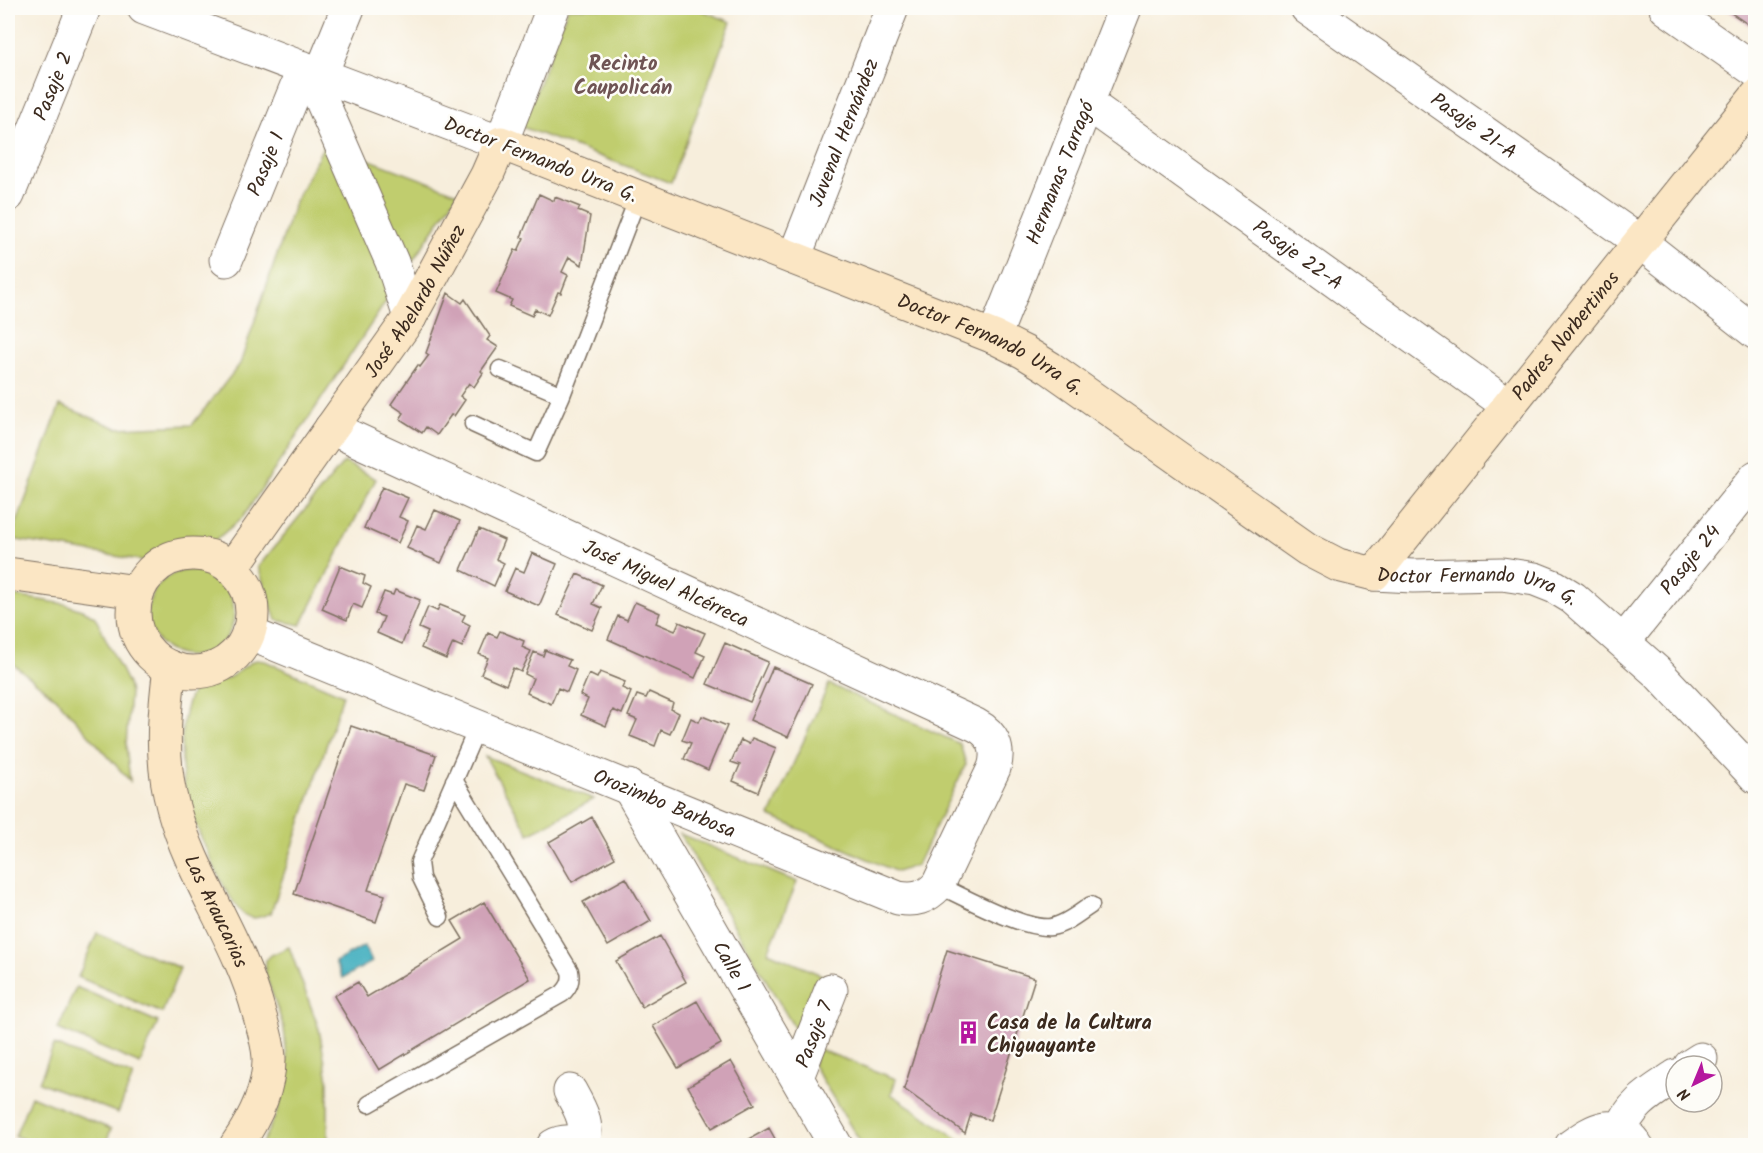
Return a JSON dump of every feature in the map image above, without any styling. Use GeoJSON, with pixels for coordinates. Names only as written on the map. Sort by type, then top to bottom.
{"type":"FeatureCollection","features":[{"type":"Feature","properties":{"kind":"street","name":"Pasaje 2"},"geometry":{"type":"LineString","coordinates":[[8,195],[84,8]]}},
{"type":"Feature","properties":{"kind":"street","name":"Doctor Fernando Urra G."},"geometry":{"type":"LineString","coordinates":[[144,8],[501,143],[994,337],[1050,368],[1307,549],[1338,565],[1374,574],[1413,576],[1502,574],[1534,579],[1555,587],[1573,598],[1624,641],[1688,703],[1755,777]]}},
{"type":"Feature","properties":{"kind":"street","name":"Pasaje 1"},"geometry":{"type":"LineString","coordinates":[[226,260],[313,71],[348,8]]}},
{"type":"Feature","properties":{"kind":"street","name":"José Abelardo Núñez"},"geometry":{"type":"LineString","coordinates":[[232,568],[410,317],[487,175],[553,8]]}},
{"type":"Feature","properties":{"kind":"street","name":"Juvenal Hernández"},"geometry":{"type":"LineString","coordinates":[[794,258],[892,8]]}},
{"type":"Feature","properties":{"kind":"street","name":"Hermanas Tarragó"},"geometry":{"type":"LineString","coordinates":[[994,337],[1125,8]]}},
{"type":"Feature","properties":{"kind":"street","name":"Pasaje 21-A"},"geometry":{"type":"LineString","coordinates":[[1307,8],[1640,242],[1755,333]]}},
{"type":"Feature","properties":{"kind":"street"},"geometry":{"type":"LineString","coordinates":[[1666,8],[1755,71]]}},
{"type":"Feature","properties":{"kind":"street"},"geometry":{"type":"LineString","coordinates":[[313,71],[322,101],[392,262],[410,317]]}},
{"type":"Feature","properties":{"kind":"street","name":"Padres Norbertinos"},"geometry":{"type":"LineString","coordinates":[[1374,574],[1755,97]]}},
{"type":"Feature","properties":{"kind":"street","name":"Pasaje 22-A"},"geometry":{"type":"LineString","coordinates":[[1087,103],[1509,406]]}},
{"type":"Feature","properties":{"kind":"street","name":"José Miguel Alcérreca"},"geometry":{"type":"LineString","coordinates":[[331,428],[984,729],[995,745],[997,753],[994,768],[938,885]]}},
{"type":"Feature","properties":{"kind":"street","name":"Pasaje 24"},"geometry":{"type":"LineString","coordinates":[[1624,641],[1755,477]]}},
{"type":"Feature","properties":{"kind":"street"},"geometry":{"type":"LineString","coordinates":[[184,554],[209,556],[232,568],[240,577],[250,598],[251,622],[238,651],[221,664],[202,671],[191,672],[170,667],[152,655],[139,637],[134,615],[137,592],[151,571],[172,557],[184,554]]}},
{"type":"Feature","properties":{"kind":"street"},"geometry":{"type":"LineString","coordinates":[[8,574],[137,592]]}},
{"type":"Feature","properties":{"kind":"street","name":"Orozimbo Barbosa"},"geometry":{"type":"LineString","coordinates":[[248,633],[898,898],[916,899],[932,892],[938,885]]}},
{"type":"Feature","properties":{"kind":"street","name":"Las Araucarias"},"geometry":{"type":"LineString","coordinates":[[170,667],[164,742],[166,779],[183,837],[237,949],[256,1001],[269,1058],[266,1087],[248,1129],[236,1146]]}},
{"type":"Feature","properties":{"kind":"street","name":"Calle 1"},"geometry":{"type":"LineString","coordinates":[[628,786],[836,1146]]}},
{"type":"Feature","properties":{"kind":"street","name":"Pasaje 7"},"geometry":{"type":"LineString","coordinates":[[797,1077],[831,990]]}},
{"type":"Feature","properties":{"kind":"street"},"geometry":{"type":"LineString","coordinates":[[1629,1138],[1624,1122],[1634,1106],[1664,1085]]}},
{"type":"Feature","properties":{"kind":"street"},"geometry":{"type":"LineString","coordinates":[[570,1091],[585,1121],[586,1128],[574,1145]]}},
{"type":"Feature","properties":{"kind":"street"},"geometry":{"type":"LineString","coordinates":[[1570,1146],[1594,1130],[1611,1128],[1629,1138]]}},
{"type":"Feature","properties":{"kind":"lane"},"geometry":{"type":"LineString","coordinates":[[472,424],[536,453],[562,395],[638,197]]}},
{"type":"Feature","properties":{"kind":"lane"},"geometry":{"type":"LineString","coordinates":[[500,369],[562,395]]}},
{"type":"Feature","properties":{"kind":"lane"},"geometry":{"type":"LineString","coordinates":[[440,917],[418,867],[478,726]]}},
{"type":"Feature","properties":{"kind":"lane"},"geometry":{"type":"LineString","coordinates":[[369,1104],[562,994],[571,981],[570,971],[454,780]]}},
{"type":"Feature","properties":{"kind":"lane"},"geometry":{"type":"LineString","coordinates":[[938,885],[1013,919],[1034,926],[1050,927],[1059,924],[1091,905]]}},
{"type":"Feature","properties":{"kind":"green space"},"geometry":{"type":"Polygon","coordinates":[[[568,8],[696,8],[731,22],[671,183],[522,127],[568,8]]]}},
{"type":"Feature","properties":{"kind":"green space"},"geometry":{"type":"Polygon","coordinates":[[[325,143],[458,193],[243,517],[212,543],[145,561],[11,539],[60,405],[117,428],[192,425],[240,364],[295,202],[325,143]]]}},
{"type":"Feature","properties":{"kind":"green space"},"geometry":{"type":"Polygon","coordinates":[[[344,462],[376,479],[301,625],[276,620],[258,567],[344,462]]]}},
{"type":"Feature","properties":{"kind":"green space"},"geometry":{"type":"Polygon","coordinates":[[[191,570],[215,577],[227,589],[234,613],[227,637],[215,649],[191,656],[167,649],[155,637],[148,613],[155,589],[167,577],[191,570]]]}},
{"type":"Feature","properties":{"kind":"green space"},"geometry":{"type":"Polygon","coordinates":[[[8,595],[65,604],[95,617],[128,684],[130,693],[126,745],[130,781],[57,699],[8,660],[8,595]]]}},
{"type":"Feature","properties":{"kind":"green space"},"geometry":{"type":"Polygon","coordinates":[[[256,660],[265,661],[343,695],[271,913],[255,918],[245,915],[228,894],[201,837],[185,791],[181,741],[184,716],[192,692],[202,686],[232,676],[256,660]]]}},
{"type":"Feature","properties":{"kind":"green space"},"geometry":{"type":"Polygon","coordinates":[[[829,684],[960,744],[966,764],[917,865],[897,872],[770,816],[829,684]]]}},
{"type":"Feature","properties":{"kind":"green space"},"geometry":{"type":"Polygon","coordinates":[[[485,756],[594,799],[529,834],[485,756]]]}},
{"type":"Feature","properties":{"kind":"green space"},"geometry":{"type":"Polygon","coordinates":[[[680,834],[797,882],[768,952],[826,977],[802,1041],[680,834]]]}},
{"type":"Feature","properties":{"kind":"green space"},"geometry":{"type":"Polygon","coordinates":[[[97,933],[180,968],[162,1013],[78,977],[97,933]]]}},
{"type":"Feature","properties":{"kind":"green space"},"geometry":{"type":"Polygon","coordinates":[[[289,947],[319,1029],[328,1080],[328,1145],[261,1145],[282,1097],[287,1058],[284,1028],[265,973],[266,960],[269,956],[289,947]]]}},
{"type":"Feature","properties":{"kind":"green space"},"geometry":{"type":"Polygon","coordinates":[[[76,987],[158,1022],[140,1064],[58,1029],[76,987]]]}},
{"type":"Feature","properties":{"kind":"green space"},"geometry":{"type":"Polygon","coordinates":[[[54,1045],[133,1076],[118,1113],[39,1082],[54,1045]]]}},
{"type":"Feature","properties":{"kind":"green space"},"geometry":{"type":"Polygon","coordinates":[[[818,1049],[896,1079],[891,1094],[964,1143],[960,1146],[862,1145],[813,1065],[818,1049]]]}},
{"type":"Feature","properties":{"kind":"green space"},"geometry":{"type":"Polygon","coordinates":[[[31,1096],[111,1129],[105,1145],[38,1145],[15,1136],[31,1096]]]}},
{"type":"Feature","properties":{"kind":"water"},"geometry":{"type":"Polygon","coordinates":[[[364,946],[372,962],[343,978],[335,962],[364,946]]]}},
{"type":"Feature","properties":{"kind":"building"},"geometry":{"type":"Polygon","coordinates":[[[1724,8],[1756,8],[1756,23],[1752,27],[1724,8]]]}},
{"type":"Feature","properties":{"kind":"building"},"geometry":{"type":"Polygon","coordinates":[[[539,194],[554,201],[555,197],[580,207],[578,211],[590,216],[582,265],[569,257],[562,272],[568,275],[548,315],[535,309],[532,316],[509,306],[512,300],[496,293],[515,250],[518,251],[524,238],[521,237],[539,194]]]}},
{"type":"Feature","properties":{"kind":"building"},"geometry":{"type":"Polygon","coordinates":[[[448,293],[462,303],[465,299],[490,336],[487,340],[498,347],[481,371],[483,373],[474,387],[469,383],[460,396],[465,400],[437,435],[426,427],[422,433],[400,419],[404,413],[391,404],[418,365],[420,367],[429,355],[426,353],[448,293]]]}},
{"type":"Feature","properties":{"kind":"building"},"geometry":{"type":"Polygon","coordinates":[[[382,487],[408,498],[399,517],[408,521],[398,543],[364,528],[382,487]]]}},
{"type":"Feature","properties":{"kind":"building"},"geometry":{"type":"Polygon","coordinates":[[[435,510],[460,521],[441,563],[407,548],[417,525],[426,529],[435,510]]]}},
{"type":"Feature","properties":{"kind":"building"},"geometry":{"type":"Polygon","coordinates":[[[479,529],[504,540],[496,559],[504,563],[494,586],[461,570],[479,529]]]}},
{"type":"Feature","properties":{"kind":"building"},"geometry":{"type":"Polygon","coordinates":[[[532,553],[557,564],[539,606],[505,591],[515,568],[524,572],[532,553]]]}},
{"type":"Feature","properties":{"kind":"building"},"geometry":{"type":"Polygon","coordinates":[[[340,566],[365,576],[363,583],[371,587],[362,608],[353,604],[347,620],[322,609],[340,566]]]}},
{"type":"Feature","properties":{"kind":"building"},"geometry":{"type":"Polygon","coordinates":[[[577,574],[602,585],[593,604],[602,608],[592,630],[558,615],[577,574]]]}},
{"type":"Feature","properties":{"kind":"building"},"geometry":{"type":"Polygon","coordinates":[[[395,590],[420,600],[402,644],[377,633],[384,617],[375,614],[384,592],[393,595],[395,590]]]}},
{"type":"Feature","properties":{"kind":"building"},"geometry":{"type":"Polygon","coordinates":[[[635,602],[660,613],[656,623],[675,631],[679,622],[705,633],[696,652],[705,656],[695,678],[608,639],[618,616],[627,620],[635,602]]]}},
{"type":"Feature","properties":{"kind":"building"},"geometry":{"type":"Polygon","coordinates":[[[440,605],[465,615],[462,621],[470,625],[462,647],[453,643],[446,659],[421,648],[428,632],[419,628],[428,607],[437,611],[440,605]]]}},
{"type":"Feature","properties":{"kind":"building"},"geometry":{"type":"Polygon","coordinates":[[[500,631],[524,641],[522,647],[531,651],[521,672],[513,668],[506,685],[481,674],[488,658],[479,654],[488,633],[497,637],[500,631]]]}},
{"type":"Feature","properties":{"kind":"building"},"geometry":{"type":"Polygon","coordinates":[[[725,643],[768,662],[750,702],[707,684],[725,643]]]}},
{"type":"Feature","properties":{"kind":"building"},"geometry":{"type":"Polygon","coordinates":[[[545,650],[570,660],[567,666],[576,670],[567,692],[558,688],[551,704],[527,693],[533,678],[525,674],[534,652],[543,656],[545,650]]]}},
{"type":"Feature","properties":{"kind":"building"},"geometry":{"type":"Polygon","coordinates":[[[773,667],[812,684],[788,737],[750,720],[773,667]]]}},
{"type":"Feature","properties":{"kind":"building"},"geometry":{"type":"Polygon","coordinates":[[[600,672],[625,682],[622,688],[631,692],[622,714],[613,710],[606,726],[581,715],[588,699],[580,695],[589,674],[597,678],[600,672]]]}},
{"type":"Feature","properties":{"kind":"building"},"geometry":{"type":"Polygon","coordinates":[[[649,692],[673,703],[671,709],[679,713],[670,734],[661,730],[655,746],[630,736],[637,720],[628,716],[637,695],[646,698],[649,692]]]}},
{"type":"Feature","properties":{"kind":"building"},"geometry":{"type":"Polygon","coordinates":[[[702,716],[727,726],[708,770],[684,759],[691,743],[682,740],[691,718],[699,722],[702,716]]]}},
{"type":"Feature","properties":{"kind":"building"},"geometry":{"type":"Polygon","coordinates":[[[351,726],[436,755],[424,790],[404,784],[368,890],[385,895],[376,922],[294,894],[351,726]]]}},
{"type":"Feature","properties":{"kind":"building"},"geometry":{"type":"Polygon","coordinates":[[[752,738],[776,748],[758,792],[733,781],[740,765],[731,762],[741,740],[749,744],[752,738]]]}},
{"type":"Feature","properties":{"kind":"building"},"geometry":{"type":"Polygon","coordinates":[[[592,817],[615,858],[572,882],[549,842],[592,817]]]}},
{"type":"Feature","properties":{"kind":"building"},"geometry":{"type":"Polygon","coordinates":[[[626,878],[651,921],[608,946],[583,902],[626,878]]]}},
{"type":"Feature","properties":{"kind":"building"},"geometry":{"type":"Polygon","coordinates":[[[484,902],[530,979],[379,1070],[334,996],[358,982],[367,997],[463,939],[452,921],[484,902]]]}},
{"type":"Feature","properties":{"kind":"building"},"geometry":{"type":"Polygon","coordinates":[[[660,936],[686,982],[642,1007],[616,961],[660,936]]]}},
{"type":"Feature","properties":{"kind":"building","name":"Casa de la Cultura Chiguayante"},"geometry":{"type":"Polygon","coordinates":[[[947,950],[1035,978],[990,1120],[971,1114],[965,1133],[904,1089],[947,950]]]}},
{"type":"Feature","properties":{"kind":"building"},"geometry":{"type":"Polygon","coordinates":[[[697,1001],[721,1044],[678,1068],[653,1026],[697,1001]]]}},
{"type":"Feature","properties":{"kind":"building"},"geometry":{"type":"Polygon","coordinates":[[[731,1061],[755,1104],[712,1128],[688,1086],[731,1061]]]}},
{"type":"Feature","properties":{"kind":"building"},"geometry":{"type":"Polygon","coordinates":[[[769,1128],[779,1146],[737,1146],[769,1128]]]}},
{"type":"Feature","properties":{"kind":"place","name":"Casa de la Cultura Chiguayante"},"geometry":{"type":"Point","coordinates":[969,1033]}},
{"type":"Feature","properties":{"kind":"district","name":"Recinto Caupolicán"},"geometry":{"type":"Point","coordinates":[623,75]}}]}
